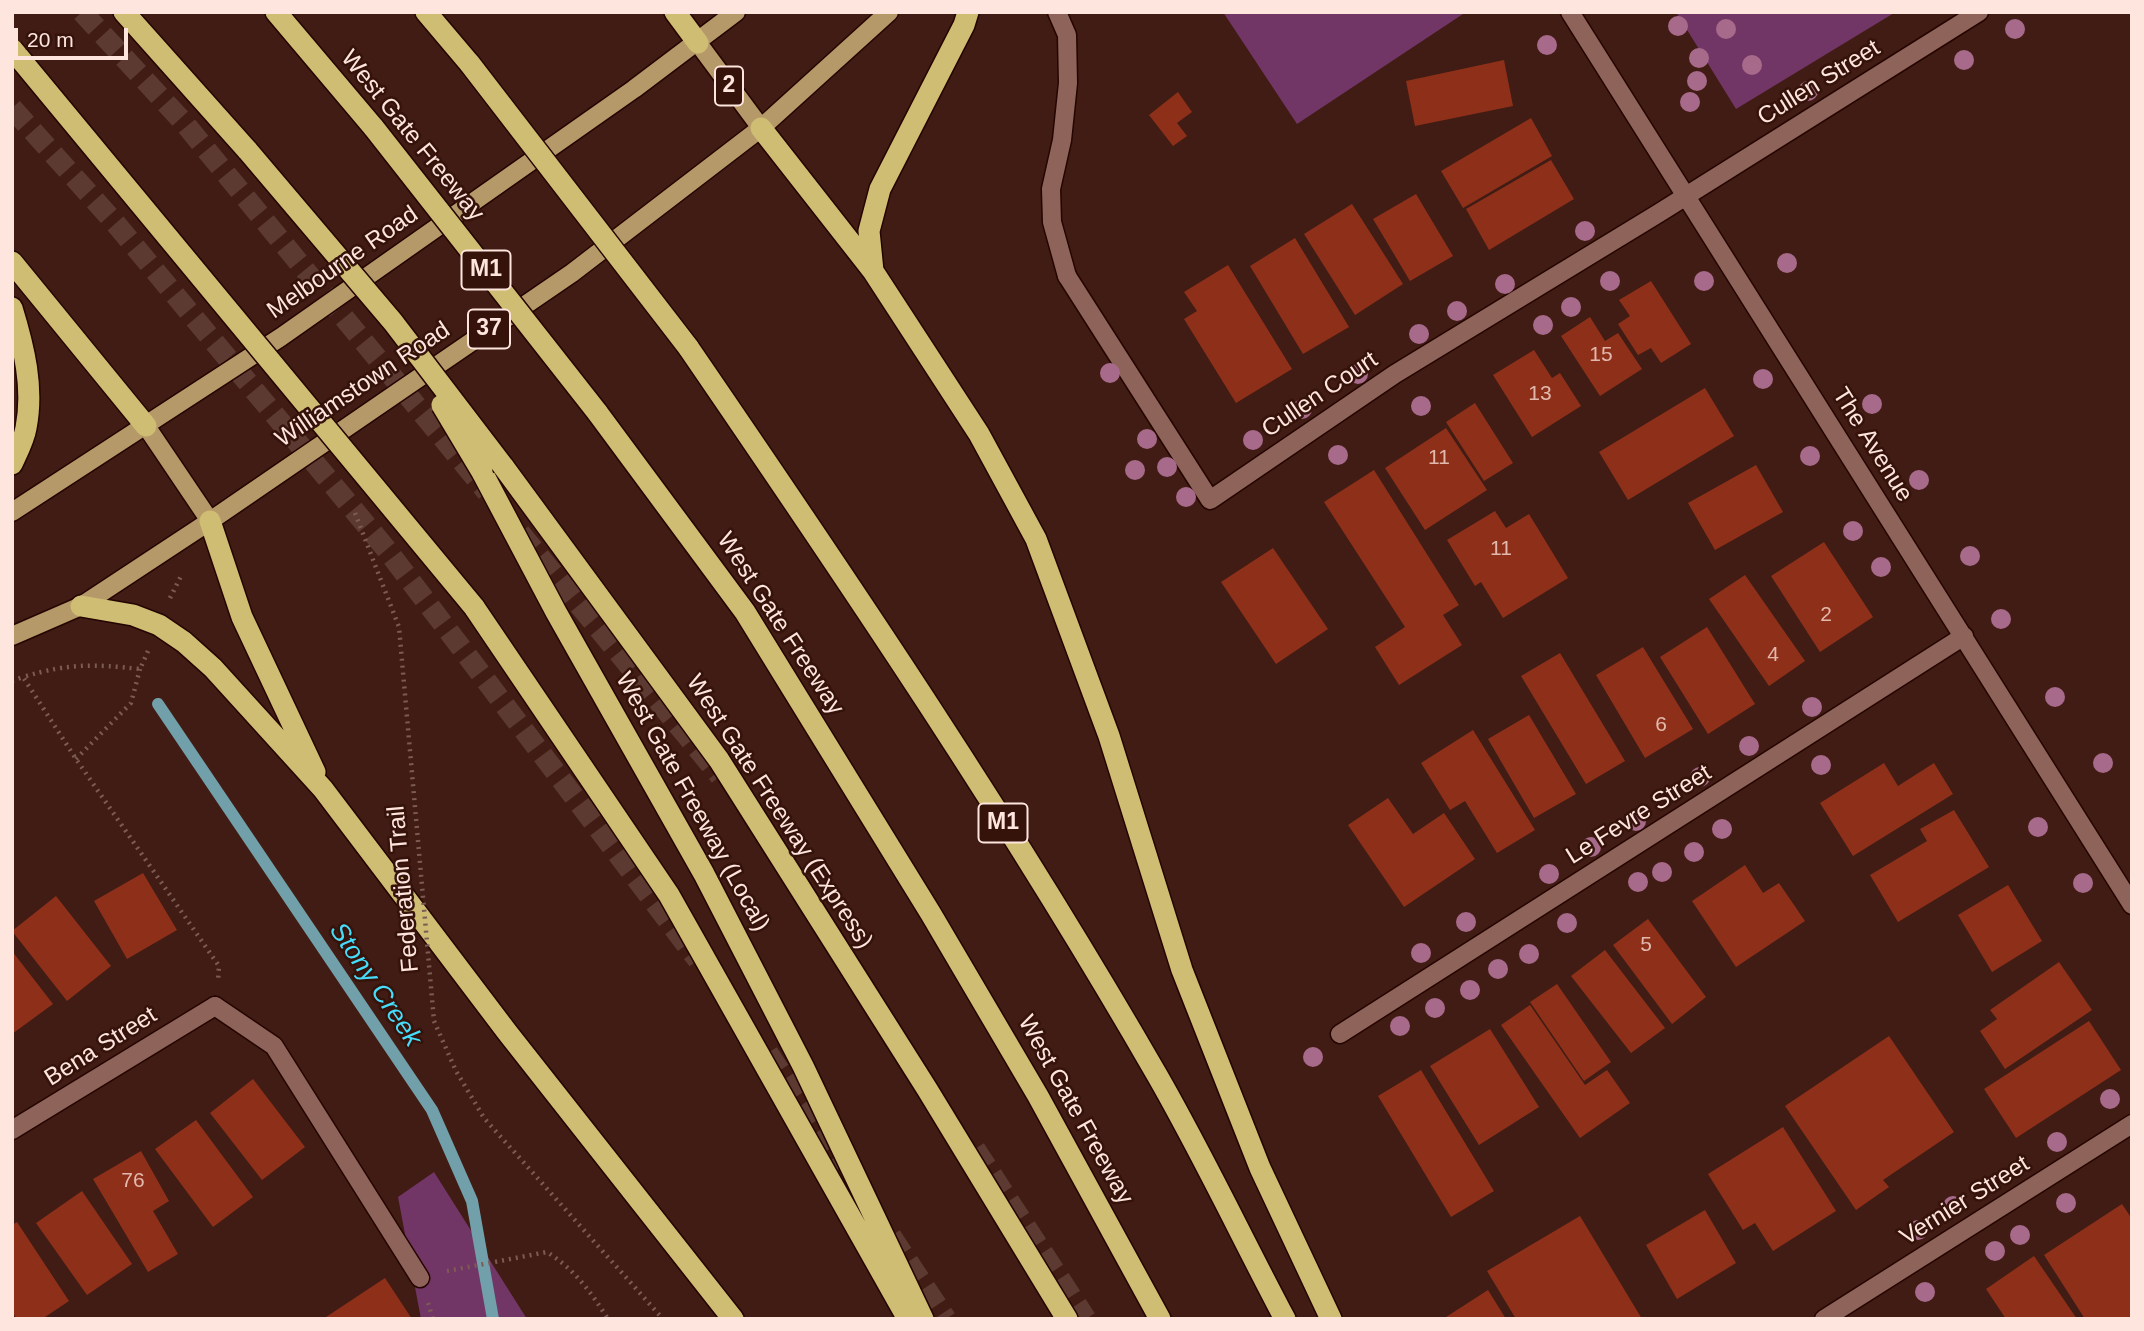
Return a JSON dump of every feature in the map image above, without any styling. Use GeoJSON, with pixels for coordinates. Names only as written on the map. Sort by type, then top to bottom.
{"type":"FeatureCollection","features":[{"type":"Feature","properties":{"kind":"highway"},"geometry":{"type":"LineString","coordinates":[[124,12],[248,151],[393,322]]}},
{"type":"Feature","properties":{"kind":"highway","name":"West Gate Freeway"},"geometry":{"type":"LineString","coordinates":[[276,12],[374,128],[597,412],[746,612],[1038,1096],[1160,1319]]}},
{"type":"Feature","properties":{"kind":"highway","name":"M1"},"geometry":{"type":"LineString","coordinates":[[426,12],[470,64],[688,347],[827,550],[929,706],[1158,1077],[1285,1319]]}},
{"type":"Feature","properties":{"kind":"highway"},"geometry":{"type":"LineString","coordinates":[[675,12],[698,43]]}},
{"type":"Feature","properties":{"kind":"highway"},"geometry":{"type":"LineString","coordinates":[[873,271],[869,231],[880,189],[968,12]]}},
{"type":"Feature","properties":{"kind":"highway"},"geometry":{"type":"LineString","coordinates":[[12,49],[474,607],[668,895],[908,1319]]}},
{"type":"Feature","properties":{"kind":"highway"},"geometry":{"type":"LineString","coordinates":[[761,128],[873,271],[979,434],[1036,539],[1109,736],[1182,970],[1260,1168],[1331,1319]]}},
{"type":"Feature","properties":{"kind":"highway"},"geometry":{"type":"LineString","coordinates":[[12,262],[146,426]]}},
{"type":"Feature","properties":{"kind":"highway"},"geometry":{"type":"LineString","coordinates":[[12,308],[24,348],[29,388],[26,430],[12,464]]}},
{"type":"Feature","properties":{"kind":"highway","name":"West Gate Freeway (Express)"},"geometry":{"type":"LineString","coordinates":[[393,322],[503,466],[719,760],[927,1089],[1067,1319]]}},
{"type":"Feature","properties":{"kind":"highway","name":"West Gate Freeway (Local)"},"geometry":{"type":"LineString","coordinates":[[393,322],[482,472],[556,612],[705,874],[803,1066],[923,1319]]}},
{"type":"Feature","properties":{"kind":"highway"},"geometry":{"type":"LineString","coordinates":[[210,521],[242,617],[323,789]]}},
{"type":"Feature","properties":{"kind":"highway"},"geometry":{"type":"LineString","coordinates":[[81,606],[133,615],[159,625],[184,642],[213,668],[323,789],[507,1032],[733,1319]]}},
{"type":"Feature","properties":{"kind":"main road","name":"Melbourne Road"},"geometry":{"type":"LineString","coordinates":[[146,426],[292,329],[698,43],[736,12]]}},
{"type":"Feature","properties":{"kind":"main road","name":"37"},"geometry":{"type":"LineString","coordinates":[[761,128],[889,12]]}},
{"type":"Feature","properties":{"kind":"main road","name":"2"},"geometry":{"type":"LineString","coordinates":[[698,43],[761,128]]}},
{"type":"Feature","properties":{"kind":"main road","name":"Williamstown Road"},"geometry":{"type":"LineString","coordinates":[[12,636],[81,606],[210,521],[572,272],[761,128]]}},
{"type":"Feature","properties":{"kind":"main road"},"geometry":{"type":"LineString","coordinates":[[12,512],[146,426],[210,521]]}},
{"type":"Feature","properties":{"kind":"street","name":"Cullen Court"},"geometry":{"type":"LineString","coordinates":[[1057,12],[1067,35],[1068,83],[1062,141],[1051,189],[1052,222],[1067,276],[1210,500],[1395,374],[1685,195]]}},
{"type":"Feature","properties":{"kind":"street","name":"The Avenue"},"geometry":{"type":"LineString","coordinates":[[1570,12],[2132,905]]}},
{"type":"Feature","properties":{"kind":"street","name":"Cullen Street"},"geometry":{"type":"LineString","coordinates":[[1685,195],[1979,12]]}},
{"type":"Feature","properties":{"kind":"street","name":"Le Fevre Street"},"geometry":{"type":"LineString","coordinates":[[1340,1034],[1964,636]]}},
{"type":"Feature","properties":{"kind":"street","name":"Bena Street"},"geometry":{"type":"LineString","coordinates":[[12,1130],[215,1006]]}},
{"type":"Feature","properties":{"kind":"street"},"geometry":{"type":"LineString","coordinates":[[215,1006],[274,1046],[420,1278]]}},
{"type":"Feature","properties":{"kind":"street","name":"Vernier Street"},"geometry":{"type":"LineString","coordinates":[[1824,1319],[2132,1124]]}},
{"type":"Feature","properties":{"kind":"path"},"geometry":{"type":"LineString","coordinates":[[76,758],[131,703],[140,669],[187,565]]}},
{"type":"Feature","properties":{"kind":"path","name":"Federation Trail"},"geometry":{"type":"LineString","coordinates":[[399,627],[434,1021],[456,1071],[484,1118],[663,1319]]}},
{"type":"Feature","properties":{"kind":"path"},"geometry":{"type":"LineString","coordinates":[[12,681],[52,668],[92,663],[140,669]]}},
{"type":"Feature","properties":{"kind":"path"},"geometry":{"type":"LineString","coordinates":[[23,677],[219,966],[215,1006]]}},
{"type":"Feature","properties":{"kind":"path"},"geometry":{"type":"LineString","coordinates":[[441,1272],[547,1252],[564,1263],[592,1294],[607,1319]]}},
{"type":"Feature","properties":{"kind":"shaded area"},"geometry":{"type":"Polygon","coordinates":[[[1223,12],[1466,12],[1297,124],[1223,12]]]}},
{"type":"Feature","properties":{"kind":"shaded area"},"geometry":{"type":"Polygon","coordinates":[[[1676,12],[1894,12],[1894,13],[1736,109],[1676,12]]]}},
{"type":"Feature","properties":{"kind":"shaded area"},"geometry":{"type":"Polygon","coordinates":[[[434,1172],[527,1319],[421,1319],[398,1197],[434,1172]]]}},
{"type":"Feature","properties":{"kind":"building"},"geometry":{"type":"Polygon","coordinates":[[[1504,60],[1513,106],[1415,126],[1406,81],[1504,60]]]}},
{"type":"Feature","properties":{"kind":"building"},"geometry":{"type":"Polygon","coordinates":[[[1178,92],[1192,112],[1177,123],[1187,136],[1173,146],[1149,115],[1178,92]]]}},
{"type":"Feature","properties":{"kind":"building"},"geometry":{"type":"Polygon","coordinates":[[[1531,118],[1552,156],[1463,208],[1441,171],[1531,118]]]}},
{"type":"Feature","properties":{"kind":"building"},"geometry":{"type":"Polygon","coordinates":[[[1551,160],[1574,199],[1489,250],[1466,209],[1551,160]]]}},
{"type":"Feature","properties":{"kind":"building"},"geometry":{"type":"Polygon","coordinates":[[[1416,194],[1453,256],[1410,281],[1373,219],[1416,194]]]}},
{"type":"Feature","properties":{"kind":"building"},"geometry":{"type":"Polygon","coordinates":[[[1352,204],[1403,284],[1355,315],[1304,234],[1352,204]]]}},
{"type":"Feature","properties":{"kind":"building"},"geometry":{"type":"Polygon","coordinates":[[[1295,238],[1349,327],[1303,354],[1250,266],[1295,238]]]}},
{"type":"Feature","properties":{"kind":"building"},"geometry":{"type":"Polygon","coordinates":[[[1228,265],[1292,369],[1236,403],[1184,319],[1197,311],[1184,292],[1228,265]]]}},
{"type":"Feature","properties":{"kind":"building"},"geometry":{"type":"Polygon","coordinates":[[[1651,281],[1691,344],[1661,363],[1651,348],[1638,355],[1618,324],[1630,316],[1619,300],[1651,281]]]}},
{"type":"Feature","properties":{"kind":"building"},"geometry":{"type":"Polygon","coordinates":[[[1590,317],[1605,341],[1618,333],[1642,369],[1600,396],[1561,336],[1590,317]]]}},
{"type":"Feature","properties":{"kind":"building"},"geometry":{"type":"Polygon","coordinates":[[[1534,350],[1552,378],[1560,373],[1581,406],[1532,437],[1493,375],[1534,350]]]}},
{"type":"Feature","properties":{"kind":"building"},"geometry":{"type":"Polygon","coordinates":[[[1705,388],[1734,436],[1628,500],[1599,452],[1705,388]]]}},
{"type":"Feature","properties":{"kind":"building"},"geometry":{"type":"Polygon","coordinates":[[[1475,403],[1513,463],[1484,481],[1446,422],[1475,403]]]}},
{"type":"Feature","properties":{"kind":"building"},"geometry":{"type":"Polygon","coordinates":[[[1446,428],[1487,490],[1425,530],[1385,468],[1446,428]]]}},
{"type":"Feature","properties":{"kind":"building"},"geometry":{"type":"Polygon","coordinates":[[[1756,465],[1783,512],[1715,550],[1688,503],[1756,465]]]}},
{"type":"Feature","properties":{"kind":"building"},"geometry":{"type":"Polygon","coordinates":[[[1374,470],[1459,605],[1443,615],[1462,645],[1399,685],[1375,647],[1405,627],[1324,502],[1374,470]]]}},
{"type":"Feature","properties":{"kind":"building"},"geometry":{"type":"Polygon","coordinates":[[[1495,511],[1506,528],[1529,514],[1568,578],[1503,618],[1481,582],[1475,586],[1447,540],[1495,511]]]}},
{"type":"Feature","properties":{"kind":"building"},"geometry":{"type":"Polygon","coordinates":[[[1824,542],[1873,617],[1820,652],[1771,576],[1824,542]]]}},
{"type":"Feature","properties":{"kind":"building"},"geometry":{"type":"Polygon","coordinates":[[[1273,548],[1328,629],[1276,664],[1221,582],[1273,548]]]}},
{"type":"Feature","properties":{"kind":"building"},"geometry":{"type":"Polygon","coordinates":[[[1745,575],[1805,661],[1769,686],[1709,599],[1745,575]]]}},
{"type":"Feature","properties":{"kind":"building"},"geometry":{"type":"Polygon","coordinates":[[[1707,627],[1755,704],[1708,734],[1660,657],[1707,627]]]}},
{"type":"Feature","properties":{"kind":"building"},"geometry":{"type":"Polygon","coordinates":[[[1643,647],[1693,729],[1645,758],[1596,675],[1643,647]]]}},
{"type":"Feature","properties":{"kind":"building"},"geometry":{"type":"Polygon","coordinates":[[[1560,653],[1625,761],[1586,784],[1521,676],[1560,653]]]}},
{"type":"Feature","properties":{"kind":"building"},"geometry":{"type":"Polygon","coordinates":[[[1529,715],[1576,794],[1534,818],[1488,739],[1529,715]]]}},
{"type":"Feature","properties":{"kind":"building"},"geometry":{"type":"Polygon","coordinates":[[[1473,730],[1535,830],[1497,853],[1465,801],[1450,810],[1421,763],[1473,730]]]}},
{"type":"Feature","properties":{"kind":"building"},"geometry":{"type":"Polygon","coordinates":[[[1884,763],[1898,786],[1934,763],[1953,794],[1853,856],[1820,803],[1884,763]]]}},
{"type":"Feature","properties":{"kind":"building"},"geometry":{"type":"Polygon","coordinates":[[[1388,798],[1413,834],[1444,813],[1475,859],[1404,907],[1348,825],[1388,798]]]}},
{"type":"Feature","properties":{"kind":"building"},"geometry":{"type":"Polygon","coordinates":[[[1954,810],[1989,867],[1898,922],[1870,875],[1927,841],[1920,829],[1954,810]]]}},
{"type":"Feature","properties":{"kind":"building"},"geometry":{"type":"Polygon","coordinates":[[[1745,865],[1763,893],[1779,883],[1805,921],[1736,967],[1692,901],[1745,865]]]}},
{"type":"Feature","properties":{"kind":"building"},"geometry":{"type":"Polygon","coordinates":[[[143,873],[177,930],[127,959],[94,901],[143,873]]]}},
{"type":"Feature","properties":{"kind":"building"},"geometry":{"type":"Polygon","coordinates":[[[2008,885],[2042,941],[1992,972],[1958,915],[2008,885]]]}},
{"type":"Feature","properties":{"kind":"building"},"geometry":{"type":"Polygon","coordinates":[[[56,896],[111,966],[67,1001],[12,931],[56,896]]]}},
{"type":"Feature","properties":{"kind":"building"},"geometry":{"type":"Polygon","coordinates":[[[1648,919],[1706,997],[1672,1024],[1613,945],[1648,919]]]}},
{"type":"Feature","properties":{"kind":"building"},"geometry":{"type":"Polygon","coordinates":[[[1605,950],[1665,1028],[1631,1053],[1571,976],[1605,950]]]}},
{"type":"Feature","properties":{"kind":"building"},"geometry":{"type":"Polygon","coordinates":[[[12,951],[53,1004],[12,1034],[12,951]]]}},
{"type":"Feature","properties":{"kind":"building"},"geometry":{"type":"Polygon","coordinates":[[[2059,962],[2092,1010],[2005,1069],[1980,1031],[1997,1019],[1990,1010],[2059,962]]]}},
{"type":"Feature","properties":{"kind":"building"},"geometry":{"type":"Polygon","coordinates":[[[1557,984],[1611,1062],[1584,1081],[1530,1002],[1557,984]]]}},
{"type":"Feature","properties":{"kind":"building"},"geometry":{"type":"Polygon","coordinates":[[[1530,1005],[1585,1085],[1607,1070],[1630,1103],[1580,1138],[1501,1025],[1530,1005]]]}},
{"type":"Feature","properties":{"kind":"building"},"geometry":{"type":"Polygon","coordinates":[[[2089,1021],[2121,1070],[2016,1138],[1984,1089],[2089,1021]]]}},
{"type":"Feature","properties":{"kind":"building"},"geometry":{"type":"Polygon","coordinates":[[[1490,1029],[1539,1107],[1479,1145],[1430,1066],[1490,1029]]]}},
{"type":"Feature","properties":{"kind":"building"},"geometry":{"type":"Polygon","coordinates":[[[1889,1036],[1954,1132],[1883,1180],[1889,1187],[1856,1210],[1785,1106],[1889,1036]]]}},
{"type":"Feature","properties":{"kind":"building"},"geometry":{"type":"Polygon","coordinates":[[[1421,1070],[1494,1191],[1451,1217],[1378,1096],[1421,1070]]]}},
{"type":"Feature","properties":{"kind":"building"},"geometry":{"type":"Polygon","coordinates":[[[253,1079],[305,1147],[262,1180],[210,1113],[253,1079]]]}},
{"type":"Feature","properties":{"kind":"building"},"geometry":{"type":"Polygon","coordinates":[[[196,1120],[253,1197],[213,1227],[155,1149],[196,1120]]]}},
{"type":"Feature","properties":{"kind":"building"},"geometry":{"type":"Polygon","coordinates":[[[1783,1127],[1836,1211],[1773,1251],[1755,1223],[1743,1230],[1708,1174],[1783,1127]]]}},
{"type":"Feature","properties":{"kind":"building"},"geometry":{"type":"Polygon","coordinates":[[[141,1151],[169,1201],[153,1211],[178,1254],[148,1272],[93,1179],[141,1151]]]}},
{"type":"Feature","properties":{"kind":"building"},"geometry":{"type":"Polygon","coordinates":[[[82,1191],[132,1264],[87,1295],[36,1223],[82,1191]]]}},
{"type":"Feature","properties":{"kind":"building"},"geometry":{"type":"Polygon","coordinates":[[[2122,1204],[2132,1219],[2132,1319],[2085,1319],[2044,1255],[2122,1204]]]}},
{"type":"Feature","properties":{"kind":"building"},"geometry":{"type":"Polygon","coordinates":[[[1705,1210],[1736,1263],[1677,1299],[1646,1245],[1705,1210]]]}},
{"type":"Feature","properties":{"kind":"building"},"geometry":{"type":"Polygon","coordinates":[[[1580,1216],[1642,1319],[1516,1319],[1487,1271],[1580,1216]]]}},
{"type":"Feature","properties":{"kind":"building"},"geometry":{"type":"Polygon","coordinates":[[[17,1222],[69,1301],[42,1319],[17,1319],[12,1312],[12,1225],[17,1222]]]}},
{"type":"Feature","properties":{"kind":"building"},"geometry":{"type":"Polygon","coordinates":[[[2034,1256],[2077,1319],[2006,1319],[1986,1289],[2034,1256]]]}},
{"type":"Feature","properties":{"kind":"building"},"geometry":{"type":"Polygon","coordinates":[[[385,1278],[412,1319],[323,1319],[385,1278]]]}},
{"type":"Feature","properties":{"kind":"building"},"geometry":{"type":"Polygon","coordinates":[[[1488,1290],[1506,1319],[1443,1319],[1488,1290]]]}},
{"type":"Feature","properties":{"kind":"waterway","name":"Stony Creek"},"geometry":{"type":"LineString","coordinates":[[158,704],[432,1110],[472,1201],[493,1319]]}},
{"type":"Feature","properties":{"kind":"tunnel"},"geometry":{"type":"LineString","coordinates":[[82,12],[186,125],[487,492]]}},
{"type":"Feature","properties":{"kind":"tunnel"},"geometry":{"type":"LineString","coordinates":[[12,108],[116,224],[387,550],[698,960]]}},
{"type":"Feature","properties":{"kind":"tunnel"},"geometry":{"type":"LineString","coordinates":[[520,533],[720,776]]}},
{"type":"Feature","properties":{"kind":"tunnel"},"geometry":{"type":"LineString","coordinates":[[768,1053],[843,1166]]}},
{"type":"Feature","properties":{"kind":"tunnel"},"geometry":{"type":"LineString","coordinates":[[975,1149],[1086,1319]]}},
{"type":"Feature","properties":{"kind":"tunnel"},"geometry":{"type":"LineString","coordinates":[[891,1236],[946,1319]]}}]}
